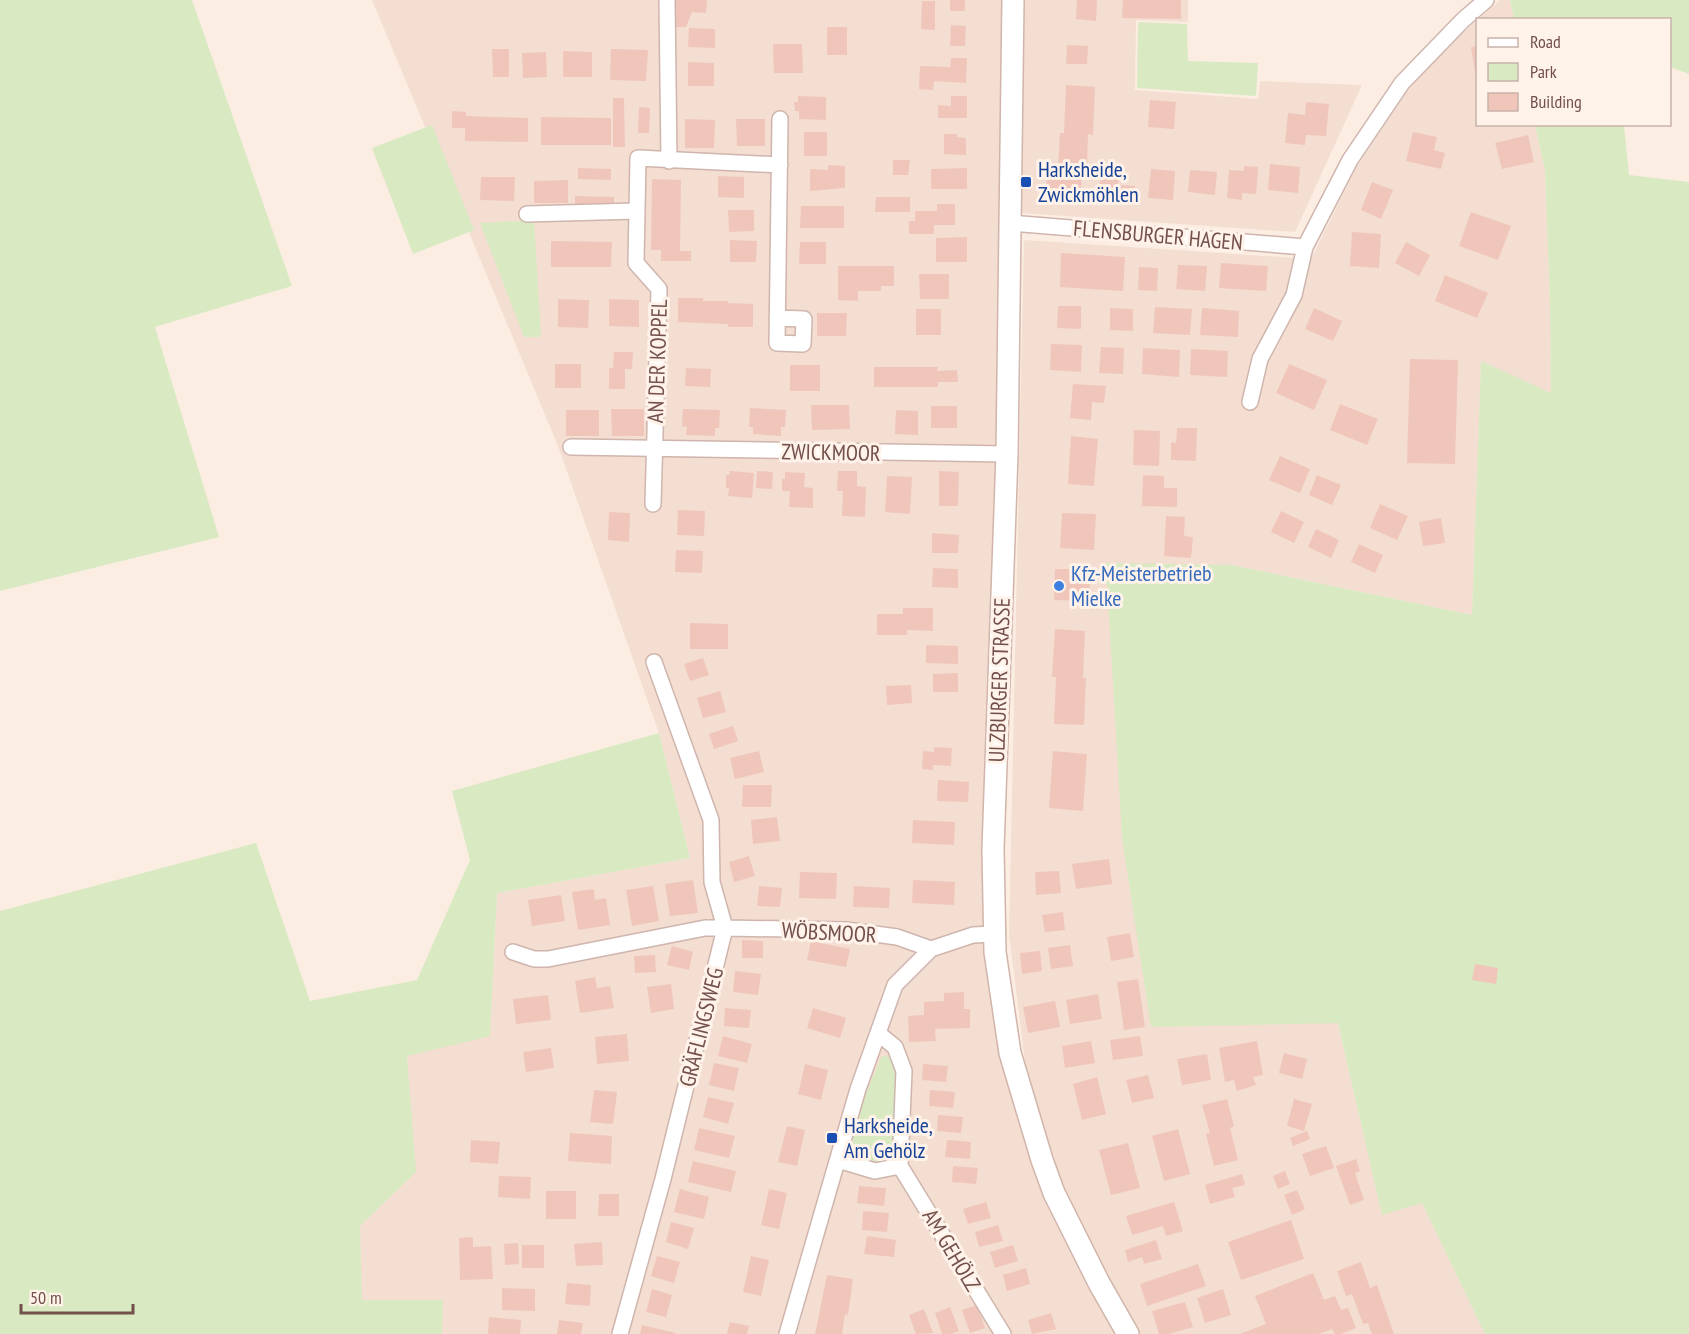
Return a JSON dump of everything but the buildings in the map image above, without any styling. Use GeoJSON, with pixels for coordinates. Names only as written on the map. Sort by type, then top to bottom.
{"type":"FeatureCollection","features":[{"type":"Feature","properties":{"kind":"main road","name":"ULZBURGER STRASSE"},"geometry":{"type":"LineString","coordinates":[[1013,0],[1007,454],[993,849],[994,934],[1010,1053],[1042,1160],[1054,1193],[1099,1283],[1128,1334]]}},
{"type":"Feature","properties":{"kind":"street"},"geometry":{"type":"LineString","coordinates":[[666,0],[669,161]]}},
{"type":"Feature","properties":{"kind":"street"},"geometry":{"type":"LineString","coordinates":[[1250,402],[1260,359],[1294,295],[1305,247],[1350,160],[1402,83],[1463,20],[1486,0]]}},
{"type":"Feature","properties":{"kind":"street"},"geometry":{"type":"LineString","coordinates":[[777,318],[780,119]]}},
{"type":"Feature","properties":{"kind":"street","name":"AN DER KOPPEL"},"geometry":{"type":"LineString","coordinates":[[654,448],[659,289],[636,263],[638,158],[780,165]]}},
{"type":"Feature","properties":{"kind":"street"},"geometry":{"type":"LineString","coordinates":[[527,214],[636,211]]}},
{"type":"Feature","properties":{"kind":"street","name":"FLENSBURGER HAGEN"},"geometry":{"type":"LineString","coordinates":[[1011,223],[1305,247]]}},
{"type":"Feature","properties":{"kind":"street","name":"ZWICKMOOR"},"geometry":{"type":"LineString","coordinates":[[571,447],[1007,454]]}},
{"type":"Feature","properties":{"kind":"street"},"geometry":{"type":"LineString","coordinates":[[652,504],[654,448]]}},
{"type":"Feature","properties":{"kind":"street"},"geometry":{"type":"LineString","coordinates":[[513,952],[534,959],[548,959],[705,928],[725,928],[712,882],[711,820],[654,662]]}},
{"type":"Feature","properties":{"kind":"street","name":"WÖBSMOOR"},"geometry":{"type":"LineString","coordinates":[[725,928],[846,930],[897,937],[931,949]]}},
{"type":"Feature","properties":{"kind":"street","name":"GRÄFLINGSWEG"},"geometry":{"type":"LineString","coordinates":[[620,1334],[663,1179],[725,928]]}},
{"type":"Feature","properties":{"kind":"street"},"geometry":{"type":"LineString","coordinates":[[787,1334],[858,1089],[895,985],[931,949],[973,935],[994,934]]}},
{"type":"Feature","properties":{"kind":"street"},"geometry":{"type":"LineString","coordinates":[[838,1160],[875,1171],[900,1166],[904,1071],[895,1047],[879,1034]]}},
{"type":"Feature","properties":{"kind":"street","name":"AM GEHÖLZ"},"geometry":{"type":"LineString","coordinates":[[900,1166],[1003,1334]]}},
{"type":"Feature","properties":{"kind":"shaded area"},"geometry":{"type":"Polygon","coordinates":[[[372,0],[1007,0],[986,934],[1009,1085],[1026,1149],[1121,1334],[442,1334],[443,1300],[362,1301],[360,1226],[415,1172],[407,1055],[490,1035],[497,893],[690,858],[659,733],[558,446],[372,0]]]}},
{"type":"Feature","properties":{"kind":"shaded area"},"geometry":{"type":"Polygon","coordinates":[[[1023,0],[1188,0],[1188,22],[1136,20],[1135,90],[1258,99],[1260,81],[1362,85],[1295,232],[1022,213],[1023,0]]]}},
{"type":"Feature","properties":{"kind":"shaded area"},"geometry":{"type":"Polygon","coordinates":[[[1500,0],[1510,0],[1514,18],[1480,18],[1500,0]]]}},
{"type":"Feature","properties":{"kind":"shaded area"},"geometry":{"type":"Polygon","coordinates":[[[1476,22],[1476,126],[1535,126],[1545,171],[1551,394],[1481,361],[1472,615],[1232,565],[1382,1214],[1422,1202],[1485,1334],[1137,1334],[1062,1193],[1027,1078],[1009,935],[1024,240],[1311,259],[1356,168],[1405,94],[1450,44],[1476,22]]]}},
{"type":"Feature","properties":{"kind":"green space"},"geometry":{"type":"Polygon","coordinates":[[[0,0],[192,0],[292,286],[155,327],[219,537],[0,591],[0,0]]]}},
{"type":"Feature","properties":{"kind":"green space"},"geometry":{"type":"Polygon","coordinates":[[[1510,0],[1689,0],[1689,74],[1671,67],[1671,18],[1514,18],[1510,0]]]}},
{"type":"Feature","properties":{"kind":"green space"},"geometry":{"type":"Polygon","coordinates":[[[1138,22],[1187,24],[1188,61],[1258,63],[1256,96],[1137,88],[1138,22]]]}},
{"type":"Feature","properties":{"kind":"green space"},"geometry":{"type":"Polygon","coordinates":[[[432,125],[474,230],[413,254],[372,148],[432,125]]]}},
{"type":"Feature","properties":{"kind":"green space"},"geometry":{"type":"Polygon","coordinates":[[[1535,126],[1624,126],[1629,175],[1689,182],[1689,1334],[1485,1334],[1422,1203],[1382,1215],[1338,1023],[1151,1027],[1122,837],[1106,563],[1232,565],[1472,615],[1481,361],[1551,393],[1545,171],[1535,126]]]}},
{"type":"Feature","properties":{"kind":"green space"},"geometry":{"type":"Polygon","coordinates":[[[534,220],[541,337],[524,337],[480,223],[534,220]]]}},
{"type":"Feature","properties":{"kind":"green space"},"geometry":{"type":"Polygon","coordinates":[[[659,733],[690,858],[497,893],[490,1036],[407,1056],[416,1172],[360,1226],[362,1300],[443,1300],[442,1334],[0,1334],[0,911],[256,843],[310,1001],[417,980],[470,860],[452,791],[659,733]]]}},
{"type":"Feature","properties":{"kind":"green space"},"geometry":{"type":"Polygon","coordinates":[[[881,1057],[889,1057],[894,1065],[896,1076],[893,1151],[884,1160],[874,1163],[863,1160],[853,1153],[853,1141],[862,1104],[881,1057]]]}},
{"type":"Feature","properties":{"kind":"place","name":"Harksheide, Zwickmöhlen"},"geometry":{"type":"Point","coordinates":[1026,182]}},
{"type":"Feature","properties":{"kind":"place","name":"Kfz-Meisterbetrieb Mielke"},"geometry":{"type":"Point","coordinates":[1059,586]}},
{"type":"Feature","properties":{"kind":"place","name":"Harksheide, Am Gehölz"},"geometry":{"type":"Point","coordinates":[832,1138]}}]}
